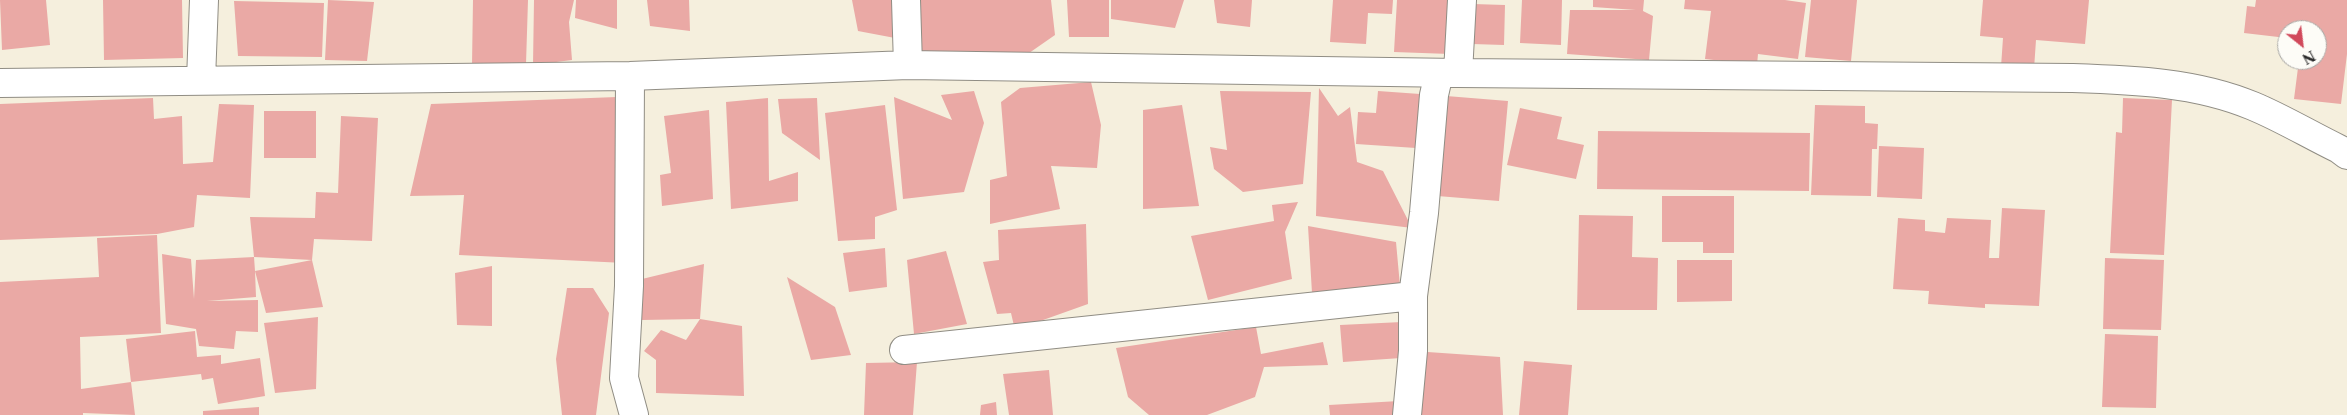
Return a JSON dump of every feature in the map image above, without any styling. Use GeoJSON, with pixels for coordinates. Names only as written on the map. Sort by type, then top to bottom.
{"type":"FeatureCollection","features":[{"type":"Feature","properties":{"kind":"street"},"geometry":{"type":"LineString","coordinates":[[201,80],[204,0]]}},
{"type":"Feature","properties":{"kind":"street"},"geometry":{"type":"LineString","coordinates":[[906,0],[908,65]]}},
{"type":"Feature","properties":{"kind":"street"},"geometry":{"type":"LineString","coordinates":[[1408,415],[1413,351],[1414,296],[1424,213],[1434,95],[1449,73],[1462,0]]}},
{"type":"Feature","properties":{"kind":"street"},"geometry":{"type":"LineString","coordinates":[[0,82],[630,76],[908,65],[1449,73],[2062,78],[2144,81],[2203,90],[2253,106],[2347,155]]}},
{"type":"Feature","properties":{"kind":"street"},"geometry":{"type":"LineString","coordinates":[[630,76],[629,286],[624,378],[634,415]]}},
{"type":"Feature","properties":{"kind":"street"},"geometry":{"type":"LineString","coordinates":[[904,350],[1414,296]]}},
{"type":"Feature","properties":{"kind":"building"},"geometry":{"type":"Polygon","coordinates":[[[0,0],[46,0],[50,45],[2,50],[0,0]]]}},
{"type":"Feature","properties":{"kind":"building"},"geometry":{"type":"Polygon","coordinates":[[[103,0],[182,0],[183,58],[104,60],[103,0]]]}},
{"type":"Feature","properties":{"kind":"building"},"geometry":{"type":"Polygon","coordinates":[[[328,0],[374,2],[367,61],[325,60],[328,0]]]}},
{"type":"Feature","properties":{"kind":"building"},"geometry":{"type":"Polygon","coordinates":[[[473,0],[528,0],[526,64],[472,65],[473,0]]]}},
{"type":"Feature","properties":{"kind":"building"},"geometry":{"type":"Polygon","coordinates":[[[534,0],[574,0],[569,22],[572,60],[533,65],[534,0]]]}},
{"type":"Feature","properties":{"kind":"building"},"geometry":{"type":"Polygon","coordinates":[[[576,0],[617,0],[617,29],[575,18],[576,0]]]}},
{"type":"Feature","properties":{"kind":"building"},"geometry":{"type":"Polygon","coordinates":[[[647,0],[689,0],[690,31],[650,26],[647,0]]]}},
{"type":"Feature","properties":{"kind":"building"},"geometry":{"type":"Polygon","coordinates":[[[852,0],[894,0],[895,38],[858,31],[852,0]]]}},
{"type":"Feature","properties":{"kind":"building"},"geometry":{"type":"Polygon","coordinates":[[[912,0],[1051,0],[1055,35],[1009,67],[908,65],[912,0]]]}},
{"type":"Feature","properties":{"kind":"building"},"geometry":{"type":"Polygon","coordinates":[[[1067,0],[1109,0],[1109,37],[1069,37],[1067,0]]]}},
{"type":"Feature","properties":{"kind":"building"},"geometry":{"type":"Polygon","coordinates":[[[1111,0],[1184,0],[1175,28],[1111,19],[1111,0]]]}},
{"type":"Feature","properties":{"kind":"building"},"geometry":{"type":"Polygon","coordinates":[[[1214,0],[1252,0],[1250,27],[1217,23],[1214,0]]]}},
{"type":"Feature","properties":{"kind":"building"},"geometry":{"type":"Polygon","coordinates":[[[1333,0],[1393,0],[1392,14],[1368,13],[1366,44],[1330,42],[1333,0]]]}},
{"type":"Feature","properties":{"kind":"building"},"geometry":{"type":"Polygon","coordinates":[[[1397,0],[1452,0],[1450,54],[1394,52],[1397,0]]]}},
{"type":"Feature","properties":{"kind":"building"},"geometry":{"type":"Polygon","coordinates":[[[1522,0],[1562,0],[1561,45],[1520,43],[1522,0]]]}},
{"type":"Feature","properties":{"kind":"building"},"geometry":{"type":"Polygon","coordinates":[[[1593,0],[1644,0],[1643,11],[1653,16],[1649,60],[1567,54],[1570,10],[1636,10],[1593,7],[1593,0]]]}},
{"type":"Feature","properties":{"kind":"building"},"geometry":{"type":"Polygon","coordinates":[[[1685,0],[1785,0],[1806,3],[1798,59],[1758,54],[1757,65],[1705,59],[1711,11],[1684,9],[1685,0]]]}},
{"type":"Feature","properties":{"kind":"building"},"geometry":{"type":"Polygon","coordinates":[[[1811,0],[1857,0],[1851,61],[1805,57],[1811,0]]]}},
{"type":"Feature","properties":{"kind":"building"},"geometry":{"type":"Polygon","coordinates":[[[1983,0],[2089,0],[2085,44],[2036,40],[2034,69],[2001,67],[2003,38],[1980,36],[1983,0]]]}},
{"type":"Feature","properties":{"kind":"building"},"geometry":{"type":"Polygon","coordinates":[[[2256,0],[2347,0],[2347,54],[2341,104],[2294,99],[2298,70],[2327,70],[2327,20],[2277,20],[2277,37],[2244,33],[2247,6],[2255,7],[2256,0]]]}},
{"type":"Feature","properties":{"kind":"building"},"geometry":{"type":"Polygon","coordinates":[[[234,1],[324,3],[322,57],[238,56],[234,1]]]}},
{"type":"Feature","properties":{"kind":"building"},"geometry":{"type":"Polygon","coordinates":[[[1473,4],[1505,5],[1504,45],[1472,44],[1473,4]]]}},
{"type":"Feature","properties":{"kind":"building"},"geometry":{"type":"Polygon","coordinates":[[[1091,82],[1101,125],[1097,168],[1051,166],[1060,209],[990,224],[990,180],[1007,176],[1001,102],[1020,88],[1091,82]]]}},
{"type":"Feature","properties":{"kind":"building"},"geometry":{"type":"Polygon","coordinates":[[[1319,88],[1338,116],[1350,107],[1357,162],[1383,171],[1412,228],[1316,216],[1319,88]]]}},
{"type":"Feature","properties":{"kind":"building"},"geometry":{"type":"Polygon","coordinates":[[[974,91],[984,123],[964,192],[903,199],[894,97],[952,120],[941,95],[974,91]]]}},
{"type":"Feature","properties":{"kind":"building"},"geometry":{"type":"Polygon","coordinates":[[[1220,91],[1311,92],[1303,184],[1243,192],[1214,169],[1210,147],[1227,150],[1220,91]]]}},
{"type":"Feature","properties":{"kind":"building"},"geometry":{"type":"Polygon","coordinates":[[[1378,91],[1420,94],[1416,148],[1356,144],[1358,112],[1376,113],[1378,91]]]}},
{"type":"Feature","properties":{"kind":"building"},"geometry":{"type":"Polygon","coordinates":[[[1434,95],[1508,101],[1499,201],[1425,195],[1434,95]]]}},
{"type":"Feature","properties":{"kind":"building"},"geometry":{"type":"Polygon","coordinates":[[[617,97],[625,263],[459,255],[464,195],[410,196],[431,104],[617,97]]]}},
{"type":"Feature","properties":{"kind":"building"},"geometry":{"type":"Polygon","coordinates":[[[153,98],[154,119],[182,116],[183,164],[213,162],[219,104],[254,105],[250,198],[197,195],[194,227],[157,234],[0,240],[0,104],[153,98]]]}},
{"type":"Feature","properties":{"kind":"building"},"geometry":{"type":"Polygon","coordinates":[[[768,98],[769,181],[798,172],[798,201],[731,209],[726,102],[768,98]]]}},
{"type":"Feature","properties":{"kind":"building"},"geometry":{"type":"Polygon","coordinates":[[[817,98],[820,160],[782,133],[778,99],[817,98]]]}},
{"type":"Feature","properties":{"kind":"building"},"geometry":{"type":"Polygon","coordinates":[[[2123,98],[2172,100],[2164,255],[2110,253],[2116,132],[2122,133],[2123,98]]]}},
{"type":"Feature","properties":{"kind":"building"},"geometry":{"type":"Polygon","coordinates":[[[885,105],[897,210],[875,217],[875,239],[838,241],[825,113],[885,105]]]}},
{"type":"Feature","properties":{"kind":"building"},"geometry":{"type":"Polygon","coordinates":[[[1182,105],[1199,206],[1143,209],[1143,110],[1182,105]]]}},
{"type":"Feature","properties":{"kind":"building"},"geometry":{"type":"Polygon","coordinates":[[[1815,105],[1865,106],[1865,123],[1878,124],[1877,149],[1872,149],[1871,196],[1811,195],[1815,105]]]}},
{"type":"Feature","properties":{"kind":"building"},"geometry":{"type":"Polygon","coordinates":[[[1520,108],[1562,117],[1557,139],[1584,145],[1576,179],[1507,165],[1520,108]]]}},
{"type":"Feature","properties":{"kind":"building"},"geometry":{"type":"Polygon","coordinates":[[[709,110],[713,199],[662,206],[660,175],[671,173],[664,116],[709,110]]]}},
{"type":"Feature","properties":{"kind":"building"},"geometry":{"type":"Polygon","coordinates":[[[264,111],[316,111],[316,158],[264,158],[264,111]]]}},
{"type":"Feature","properties":{"kind":"building"},"geometry":{"type":"Polygon","coordinates":[[[341,116],[378,118],[372,241],[314,239],[312,260],[254,257],[250,217],[315,218],[316,192],[338,193],[341,116]]]}},
{"type":"Feature","properties":{"kind":"building"},"geometry":{"type":"Polygon","coordinates":[[[1598,131],[1810,133],[1809,191],[1597,189],[1598,131]]]}},
{"type":"Feature","properties":{"kind":"building"},"geometry":{"type":"Polygon","coordinates":[[[1879,146],[1924,148],[1922,199],[1877,197],[1879,146]]]}},
{"type":"Feature","properties":{"kind":"building"},"geometry":{"type":"Polygon","coordinates":[[[1662,196],[1734,196],[1734,253],[1703,253],[1703,242],[1662,242],[1662,196]]]}},
{"type":"Feature","properties":{"kind":"building"},"geometry":{"type":"Polygon","coordinates":[[[1298,202],[1285,232],[1292,279],[1208,300],[1191,236],[1274,221],[1272,205],[1298,202]]]}},
{"type":"Feature","properties":{"kind":"building"},"geometry":{"type":"Polygon","coordinates":[[[2002,208],[2045,210],[2039,306],[1985,304],[1985,308],[1928,304],[1929,291],[1893,289],[1898,218],[1925,220],[1925,231],[1945,233],[1947,218],[1991,220],[1989,258],[1999,258],[2002,208]]]}},
{"type":"Feature","properties":{"kind":"building"},"geometry":{"type":"Polygon","coordinates":[[[1579,215],[1633,216],[1632,257],[1658,258],[1657,310],[1577,310],[1579,215]]]}},
{"type":"Feature","properties":{"kind":"building"},"geometry":{"type":"Polygon","coordinates":[[[1086,224],[1088,304],[1015,330],[1011,313],[997,314],[983,262],[999,260],[998,230],[1086,224]]]}},
{"type":"Feature","properties":{"kind":"building"},"geometry":{"type":"Polygon","coordinates":[[[1308,226],[1396,242],[1400,286],[1312,293],[1308,226]]]}},
{"type":"Feature","properties":{"kind":"building"},"geometry":{"type":"Polygon","coordinates":[[[157,235],[161,333],[80,337],[81,389],[131,382],[135,415],[83,413],[83,415],[0,415],[0,282],[99,277],[97,238],[157,235]]]}},
{"type":"Feature","properties":{"kind":"building"},"geometry":{"type":"Polygon","coordinates":[[[885,248],[887,287],[849,292],[843,253],[885,248]]]}},
{"type":"Feature","properties":{"kind":"building"},"geometry":{"type":"Polygon","coordinates":[[[946,251],[967,324],[914,334],[907,260],[946,251]]]}},
{"type":"Feature","properties":{"kind":"building"},"geometry":{"type":"Polygon","coordinates":[[[162,254],[191,259],[194,299],[196,260],[254,257],[256,297],[207,301],[258,300],[258,332],[236,331],[234,349],[199,346],[196,329],[166,324],[162,254]]]}},
{"type":"Feature","properties":{"kind":"building"},"geometry":{"type":"Polygon","coordinates":[[[2105,258],[2164,260],[2161,330],[2103,329],[2105,258]]]}},
{"type":"Feature","properties":{"kind":"building"},"geometry":{"type":"Polygon","coordinates":[[[312,260],[323,307],[266,313],[255,271],[312,260]]]}},
{"type":"Feature","properties":{"kind":"building"},"geometry":{"type":"Polygon","coordinates":[[[1677,260],[1732,260],[1732,301],[1677,302],[1677,260]]]}},
{"type":"Feature","properties":{"kind":"building"},"geometry":{"type":"Polygon","coordinates":[[[704,264],[700,319],[642,320],[642,279],[704,264]]]}},
{"type":"Feature","properties":{"kind":"building"},"geometry":{"type":"Polygon","coordinates":[[[492,266],[492,326],[457,325],[455,273],[492,266]]]}},
{"type":"Feature","properties":{"kind":"building"},"geometry":{"type":"Polygon","coordinates":[[[787,277],[835,307],[851,355],[811,360],[787,277]]]}},
{"type":"Feature","properties":{"kind":"building"},"geometry":{"type":"Polygon","coordinates":[[[567,288],[593,288],[609,313],[596,415],[562,415],[556,359],[567,288]]]}},
{"type":"Feature","properties":{"kind":"building"},"geometry":{"type":"Polygon","coordinates":[[[318,317],[316,389],[275,393],[264,323],[318,317]]]}},
{"type":"Feature","properties":{"kind":"building"},"geometry":{"type":"Polygon","coordinates":[[[700,319],[742,326],[744,396],[656,393],[656,360],[644,351],[661,330],[686,340],[700,319]]]}},
{"type":"Feature","properties":{"kind":"building"},"geometry":{"type":"Polygon","coordinates":[[[1402,322],[1401,358],[1343,362],[1340,325],[1402,322]]]}},
{"type":"Feature","properties":{"kind":"building"},"geometry":{"type":"Polygon","coordinates":[[[1256,327],[1261,354],[1323,342],[1328,365],[1264,367],[1255,397],[1207,415],[1149,415],[1128,397],[1116,348],[1256,327]]]}},
{"type":"Feature","properties":{"kind":"building"},"geometry":{"type":"Polygon","coordinates":[[[195,331],[197,357],[221,355],[221,364],[260,358],[265,396],[218,404],[213,378],[202,380],[201,374],[131,382],[126,339],[195,331]]]}},
{"type":"Feature","properties":{"kind":"building"},"geometry":{"type":"Polygon","coordinates":[[[2105,334],[2158,336],[2156,408],[2102,407],[2105,334]]]}},
{"type":"Feature","properties":{"kind":"building"},"geometry":{"type":"Polygon","coordinates":[[[1413,351],[1500,357],[1503,415],[1416,415],[1413,351]]]}},
{"type":"Feature","properties":{"kind":"building"},"geometry":{"type":"Polygon","coordinates":[[[1524,361],[1572,365],[1568,415],[1519,415],[1524,361]]]}},
{"type":"Feature","properties":{"kind":"building"},"geometry":{"type":"Polygon","coordinates":[[[917,362],[913,415],[864,415],[866,363],[917,362]]]}},
{"type":"Feature","properties":{"kind":"building"},"geometry":{"type":"Polygon","coordinates":[[[1049,370],[1053,415],[1009,415],[1003,374],[1049,370]]]}},
{"type":"Feature","properties":{"kind":"building"},"geometry":{"type":"Polygon","coordinates":[[[1399,401],[1398,415],[1330,415],[1329,405],[1399,401]]]}},
{"type":"Feature","properties":{"kind":"building"},"geometry":{"type":"Polygon","coordinates":[[[996,402],[997,415],[980,415],[981,405],[996,402]]]}},
{"type":"Feature","properties":{"kind":"building"},"geometry":{"type":"Polygon","coordinates":[[[259,407],[259,415],[203,415],[203,411],[259,407]]]}}]}
